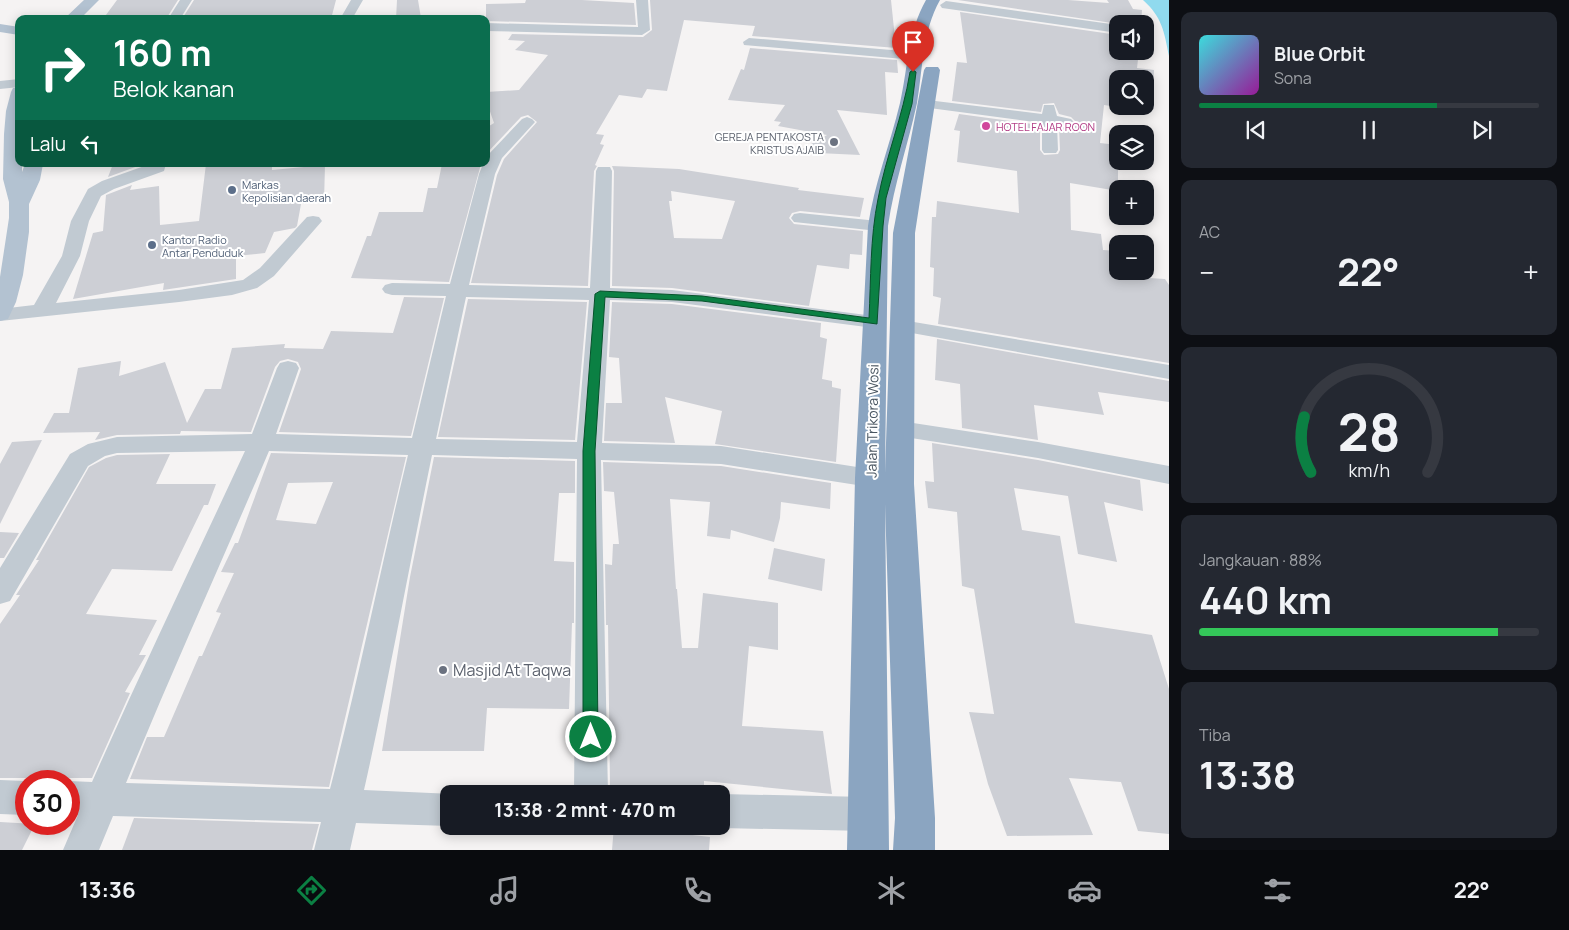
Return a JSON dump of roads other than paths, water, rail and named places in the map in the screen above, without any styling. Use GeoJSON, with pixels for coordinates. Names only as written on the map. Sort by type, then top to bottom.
{"type":"FeatureCollection","features":[{"type":"Feature","properties":{"kind":"highway","name":"Jalan Trikora Wosi"},"geometry":{"type":"LineString","coordinates":[[868,850],[870,478],[878,226],[882,198],[919,113],[915,56],[924,16],[942,2]]}},
{"type":"Feature","properties":{"kind":"highway","name":"Jalan Trikora Wosi"},"geometry":{"type":"LineString","coordinates":[[914,850],[914,808],[899,484],[904,233],[919,113],[936,41],[942,2]]}},
{"type":"Feature","properties":{"kind":"main road"},"geometry":{"type":"LineString","coordinates":[[0,28],[15,30]]}},
{"type":"Feature","properties":{"kind":"main road"},"geometry":{"type":"LineString","coordinates":[[15,141],[13,181],[19,204]]}},
{"type":"Feature","properties":{"kind":"main road"},"geometry":{"type":"LineString","coordinates":[[0,314],[7,297],[7,267],[19,204],[30,180],[33,167]]}},
{"type":"Feature","properties":{"kind":"street"},"geometry":{"type":"LineString","coordinates":[[177,15],[186,0]]}},
{"type":"Feature","properties":{"kind":"street"},"geometry":{"type":"LineString","coordinates":[[347,15],[349,10],[358,0]]}},
{"type":"Feature","properties":{"kind":"street"},"geometry":{"type":"LineString","coordinates":[[490,27],[642,31],[644,30],[642,0]]}},
{"type":"Feature","properties":{"kind":"street"},"geometry":{"type":"LineString","coordinates":[[942,2],[1109,29]]}},
{"type":"Feature","properties":{"kind":"street"},"geometry":{"type":"LineString","coordinates":[[749,42],[915,56]]}},
{"type":"Feature","properties":{"kind":"street"},"geometry":{"type":"LineString","coordinates":[[0,85],[15,83]]}},
{"type":"Feature","properties":{"kind":"street"},"geometry":{"type":"LineString","coordinates":[[919,113],[1049,114],[1066,122]]}},
{"type":"Feature","properties":{"kind":"street"},"geometry":{"type":"LineString","coordinates":[[1049,114],[1050,150]]}},
{"type":"Feature","properties":{"kind":"street"},"geometry":{"type":"LineString","coordinates":[[490,164],[527,122]]}},
{"type":"Feature","properties":{"kind":"street"},"geometry":{"type":"LineString","coordinates":[[42,310],[71,256],[80,221],[94,193],[108,185],[158,167]]}},
{"type":"Feature","properties":{"kind":"street"},"geometry":{"type":"LineString","coordinates":[[332,850],[371,691],[395,565],[458,290],[489,167]]}},
{"type":"Feature","properties":{"kind":"street"},"geometry":{"type":"LineString","coordinates":[[591,785],[589,451],[600,294],[604,171]]}},
{"type":"Feature","properties":{"kind":"street"},"geometry":{"type":"LineString","coordinates":[[800,218],[878,226]]}},
{"type":"Feature","properties":{"kind":"street"},"geometry":{"type":"LineString","coordinates":[[0,314],[179,296],[232,289],[250,284],[267,272],[313,221]]}},
{"type":"Feature","properties":{"kind":"street"},"geometry":{"type":"LineString","coordinates":[[392,289],[702,298],[874,322]]}},
{"type":"Feature","properties":{"kind":"street"},"geometry":{"type":"LineString","coordinates":[[902,326],[1169,372]]}},
{"type":"Feature","properties":{"kind":"street"},"geometry":{"type":"LineString","coordinates":[[81,850],[158,667],[179,626],[261,442],[288,368]]}},
{"type":"Feature","properties":{"kind":"street"},"geometry":{"type":"LineString","coordinates":[[900,429],[1038,450],[1169,475]]}},
{"type":"Feature","properties":{"kind":"street"},"geometry":{"type":"LineString","coordinates":[[0,593],[79,460],[106,446],[261,442],[728,456],[870,478]]}},
{"type":"Feature","properties":{"kind":"street"},"geometry":{"type":"LineString","coordinates":[[0,797],[15,798]]}},
{"type":"Feature","properties":{"kind":"street"},"geometry":{"type":"LineString","coordinates":[[80,798],[440,809]]}},
{"type":"Feature","properties":{"kind":"street"},"geometry":{"type":"LineString","coordinates":[[730,811],[868,814]]}},
{"type":"Feature","properties":{"kind":"water"},"geometry":{"type":"Polygon","coordinates":[[[1143,0],[1169,0],[1169,56],[1161,25],[1154,12],[1143,0]]]}},
{"type":"Feature","properties":{"kind":"place","name":"HOTEL FAJAR ROON"},"geometry":{"type":"Point","coordinates":[986,126]}},
{"type":"Feature","properties":{"kind":"place","name":"GEREJA PENTAKOSTA KRISTUS AJAIB"},"geometry":{"type":"Point","coordinates":[834,142]}},
{"type":"Feature","properties":{"kind":"place","name":"Markas Kepolisian daerah"},"geometry":{"type":"Point","coordinates":[232,190]}},
{"type":"Feature","properties":{"kind":"place","name":"Kantor Radio Antar Penduduk"},"geometry":{"type":"Point","coordinates":[152,245]}},
{"type":"Feature","properties":{"kind":"place","name":"Masjid At Taqwa"},"geometry":{"type":"Point","coordinates":[443,670]}}]}
